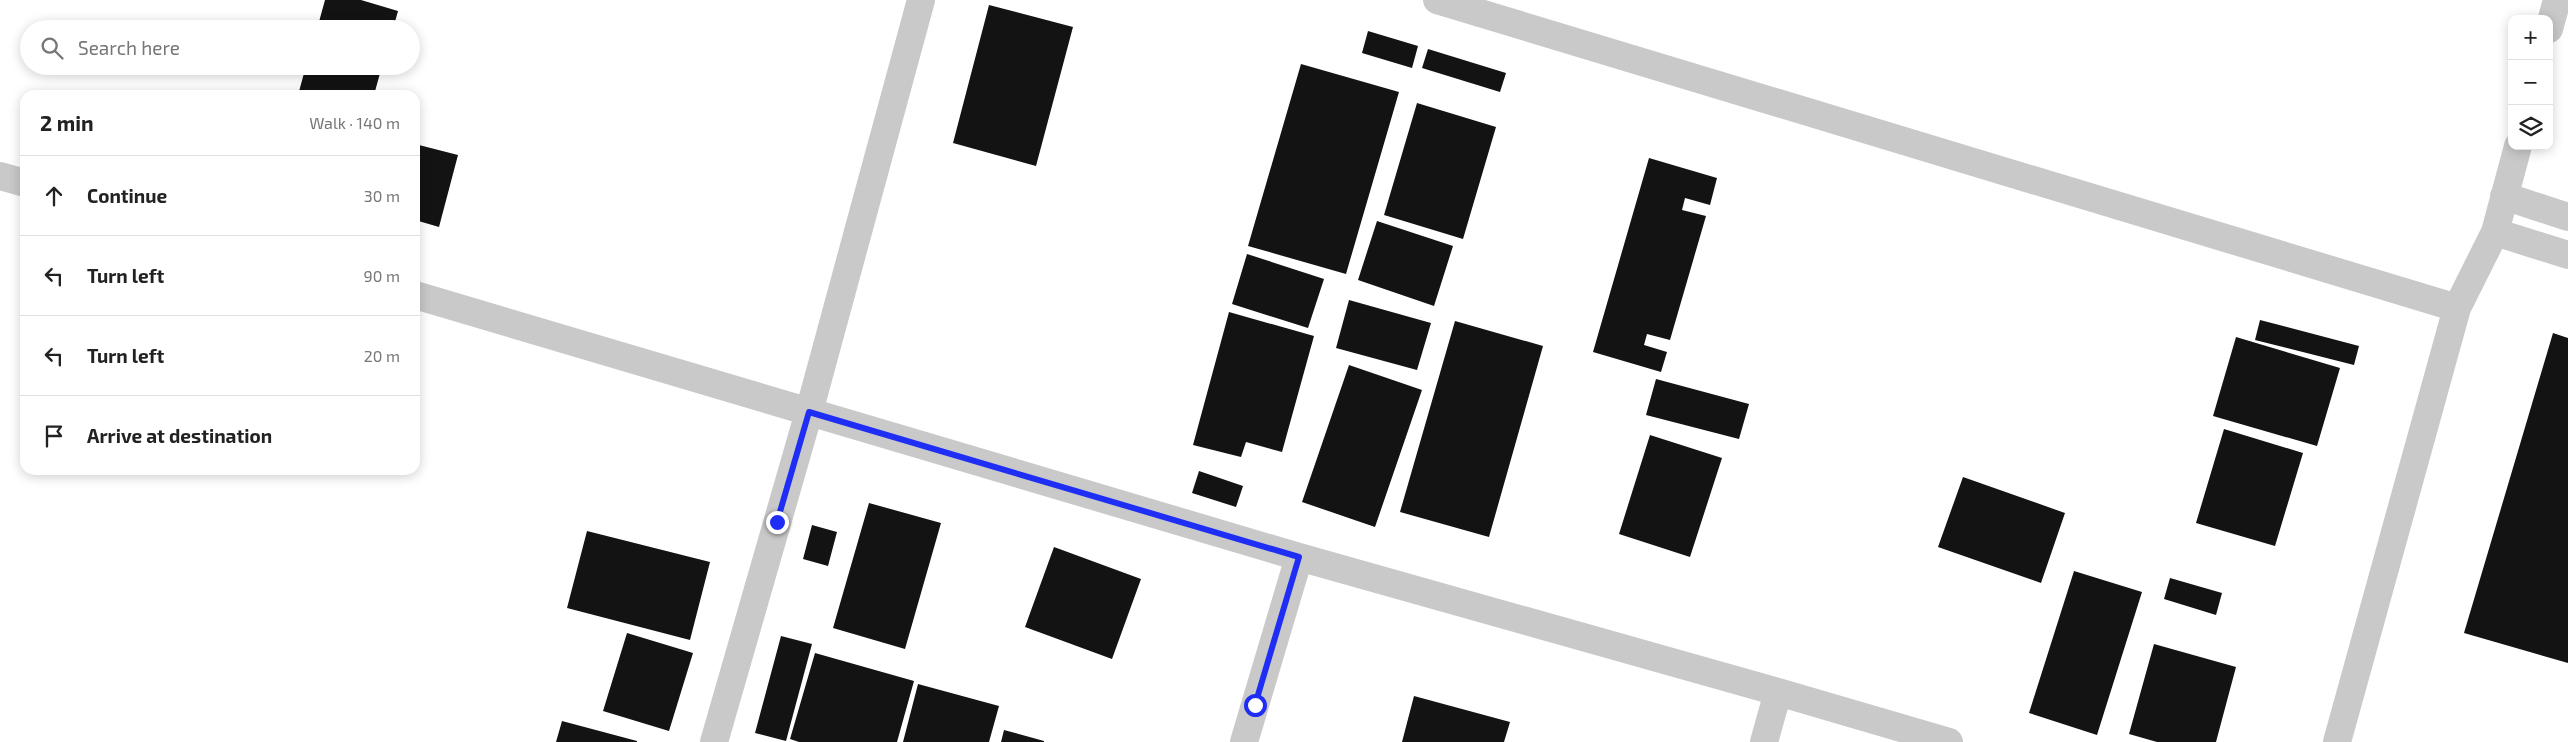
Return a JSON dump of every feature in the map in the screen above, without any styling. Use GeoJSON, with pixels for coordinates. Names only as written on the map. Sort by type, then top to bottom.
{"type":"FeatureCollection","features":[{"type":"Feature","properties":{"kind":"street"},"geometry":{"type":"LineString","coordinates":[[714,742],[809,412],[920,0]]}},
{"type":"Feature","properties":{"kind":"street"},"geometry":{"type":"LineString","coordinates":[[1437,0],[2457,308]]}},
{"type":"Feature","properties":{"kind":"street"},"geometry":{"type":"LineString","coordinates":[[2553,15],[2557,0]]}},
{"type":"Feature","properties":{"kind":"street"},"geometry":{"type":"LineString","coordinates":[[2337,742],[2457,308],[2495,232],[2517,150]]}},
{"type":"Feature","properties":{"kind":"street"},"geometry":{"type":"LineString","coordinates":[[0,176],[20,182]]}},
{"type":"Feature","properties":{"kind":"street"},"geometry":{"type":"LineString","coordinates":[[2504,196],[2568,217]]}},
{"type":"Feature","properties":{"kind":"street"},"geometry":{"type":"LineString","coordinates":[[2495,232],[2568,255]]}},
{"type":"Feature","properties":{"kind":"street"},"geometry":{"type":"LineString","coordinates":[[420,296],[1299,557],[1949,742]]}},
{"type":"Feature","properties":{"kind":"street"},"geometry":{"type":"LineString","coordinates":[[1244,742],[1299,557]]}},
{"type":"Feature","properties":{"kind":"street"},"geometry":{"type":"LineString","coordinates":[[1764,742],[1778,692]]}},
{"type":"Feature","properties":{"kind":"building"},"geometry":{"type":"Polygon","coordinates":[[[325,0],[361,0],[398,11],[396,20],[319,20],[325,0]]]}},
{"type":"Feature","properties":{"kind":"building"},"geometry":{"type":"Polygon","coordinates":[[[989,5],[1073,27],[1036,166],[953,143],[989,5]]]}},
{"type":"Feature","properties":{"kind":"building"},"geometry":{"type":"Polygon","coordinates":[[[1368,31],[1418,46],[1412,68],[1362,53],[1368,31]]]}},
{"type":"Feature","properties":{"kind":"building"},"geometry":{"type":"Polygon","coordinates":[[[1428,49],[1506,73],[1500,92],[1422,68],[1428,49]]]}},
{"type":"Feature","properties":{"kind":"building"},"geometry":{"type":"Polygon","coordinates":[[[1301,64],[1399,92],[1346,274],[1248,246],[1301,64]]]}},
{"type":"Feature","properties":{"kind":"building"},"geometry":{"type":"Polygon","coordinates":[[[304,75],[380,75],[375,90],[299,90],[304,75]]]}},
{"type":"Feature","properties":{"kind":"building"},"geometry":{"type":"Polygon","coordinates":[[[1417,103],[1496,127],[1463,239],[1384,215],[1417,103]]]}},
{"type":"Feature","properties":{"kind":"building"},"geometry":{"type":"Polygon","coordinates":[[[420,145],[458,155],[439,227],[420,221],[420,145]]]}},
{"type":"Feature","properties":{"kind":"building"},"geometry":{"type":"Polygon","coordinates":[[[1649,158],[1717,178],[1710,205],[1685,198],[1682,210],[1706,216],[1670,340],[1647,334],[1644,345],[1667,352],[1661,372],[1593,352],[1649,158]]]}},
{"type":"Feature","properties":{"kind":"building"},"geometry":{"type":"Polygon","coordinates":[[[1377,221],[1453,246],[1434,306],[1358,280],[1377,221]]]}},
{"type":"Feature","properties":{"kind":"building"},"geometry":{"type":"Polygon","coordinates":[[[1247,254],[1324,279],[1308,328],[1232,304],[1247,254]]]}},
{"type":"Feature","properties":{"kind":"building"},"geometry":{"type":"Polygon","coordinates":[[[1349,300],[1431,323],[1417,370],[1336,348],[1349,300]]]}},
{"type":"Feature","properties":{"kind":"building"},"geometry":{"type":"Polygon","coordinates":[[[1229,312],[1314,336],[1282,452],[1246,442],[1241,457],[1193,445],[1229,312]]]}},
{"type":"Feature","properties":{"kind":"building"},"geometry":{"type":"Polygon","coordinates":[[[2260,320],[2359,346],[2354,365],[2255,340],[2260,320]]]}},
{"type":"Feature","properties":{"kind":"building"},"geometry":{"type":"Polygon","coordinates":[[[1455,321],[1543,346],[1489,537],[1400,512],[1455,321]]]}},
{"type":"Feature","properties":{"kind":"building"},"geometry":{"type":"Polygon","coordinates":[[[2553,333],[2568,338],[2568,663],[2464,633],[2553,333]]]}},
{"type":"Feature","properties":{"kind":"building"},"geometry":{"type":"Polygon","coordinates":[[[2236,337],[2340,368],[2317,446],[2213,416],[2236,337]]]}},
{"type":"Feature","properties":{"kind":"building"},"geometry":{"type":"Polygon","coordinates":[[[1349,365],[1422,390],[1375,527],[1302,502],[1349,365]]]}},
{"type":"Feature","properties":{"kind":"building"},"geometry":{"type":"Polygon","coordinates":[[[1656,379],[1749,404],[1739,439],[1646,415],[1656,379]]]}},
{"type":"Feature","properties":{"kind":"building"},"geometry":{"type":"Polygon","coordinates":[[[2224,429],[2303,453],[2275,546],[2196,523],[2224,429]]]}},
{"type":"Feature","properties":{"kind":"building"},"geometry":{"type":"Polygon","coordinates":[[[1650,435],[1722,458],[1690,557],[1619,534],[1650,435]]]}},
{"type":"Feature","properties":{"kind":"building"},"geometry":{"type":"Polygon","coordinates":[[[1199,471],[1243,486],[1236,507],[1192,493],[1199,471]]]}},
{"type":"Feature","properties":{"kind":"building"},"geometry":{"type":"Polygon","coordinates":[[[1963,477],[2065,513],[2041,583],[1938,547],[1963,477]]]}},
{"type":"Feature","properties":{"kind":"building"},"geometry":{"type":"Polygon","coordinates":[[[869,503],[941,523],[905,649],[833,628],[869,503]]]}},
{"type":"Feature","properties":{"kind":"building"},"geometry":{"type":"Polygon","coordinates":[[[812,525],[837,532],[828,566],[803,559],[812,525]]]}},
{"type":"Feature","properties":{"kind":"building"},"geometry":{"type":"Polygon","coordinates":[[[587,531],[710,562],[690,640],[567,608],[587,531]]]}},
{"type":"Feature","properties":{"kind":"building"},"geometry":{"type":"Polygon","coordinates":[[[1054,547],[1141,579],[1112,659],[1025,627],[1054,547]]]}},
{"type":"Feature","properties":{"kind":"building"},"geometry":{"type":"Polygon","coordinates":[[[2074,571],[2142,592],[2097,735],[2029,713],[2074,571]]]}},
{"type":"Feature","properties":{"kind":"building"},"geometry":{"type":"Polygon","coordinates":[[[2170,578],[2222,593],[2216,615],[2164,599],[2170,578]]]}},
{"type":"Feature","properties":{"kind":"building"},"geometry":{"type":"Polygon","coordinates":[[[627,633],[693,653],[669,731],[603,711],[627,633]]]}},
{"type":"Feature","properties":{"kind":"building"},"geometry":{"type":"Polygon","coordinates":[[[781,636],[812,644],[786,741],[755,733],[781,636]]]}},
{"type":"Feature","properties":{"kind":"building"},"geometry":{"type":"Polygon","coordinates":[[[2154,644],[2236,667],[2216,742],[2157,742],[2129,734],[2154,644]]]}},
{"type":"Feature","properties":{"kind":"building"},"geometry":{"type":"Polygon","coordinates":[[[815,653],[914,681],[897,742],[799,742],[790,739],[815,653]]]}},
{"type":"Feature","properties":{"kind":"building"},"geometry":{"type":"Polygon","coordinates":[[[918,684],[999,706],[989,742],[903,742],[918,684]]]}},
{"type":"Feature","properties":{"kind":"building"},"geometry":{"type":"Polygon","coordinates":[[[1414,696],[1510,722],[1504,742],[1402,742],[1414,696]]]}},
{"type":"Feature","properties":{"kind":"building"},"geometry":{"type":"Polygon","coordinates":[[[562,721],[637,741],[637,742],[556,742],[562,721]]]}},
{"type":"Feature","properties":{"kind":"building"},"geometry":{"type":"Polygon","coordinates":[[[1004,730],[1044,741],[1044,742],[1001,742],[1004,730]]]}},
{"type":"Feature","properties":{"kind":"route"},"geometry":{"type":"LineString","coordinates":[[777,522],[809,412],[1299,557],[1255,705]]}}]}
